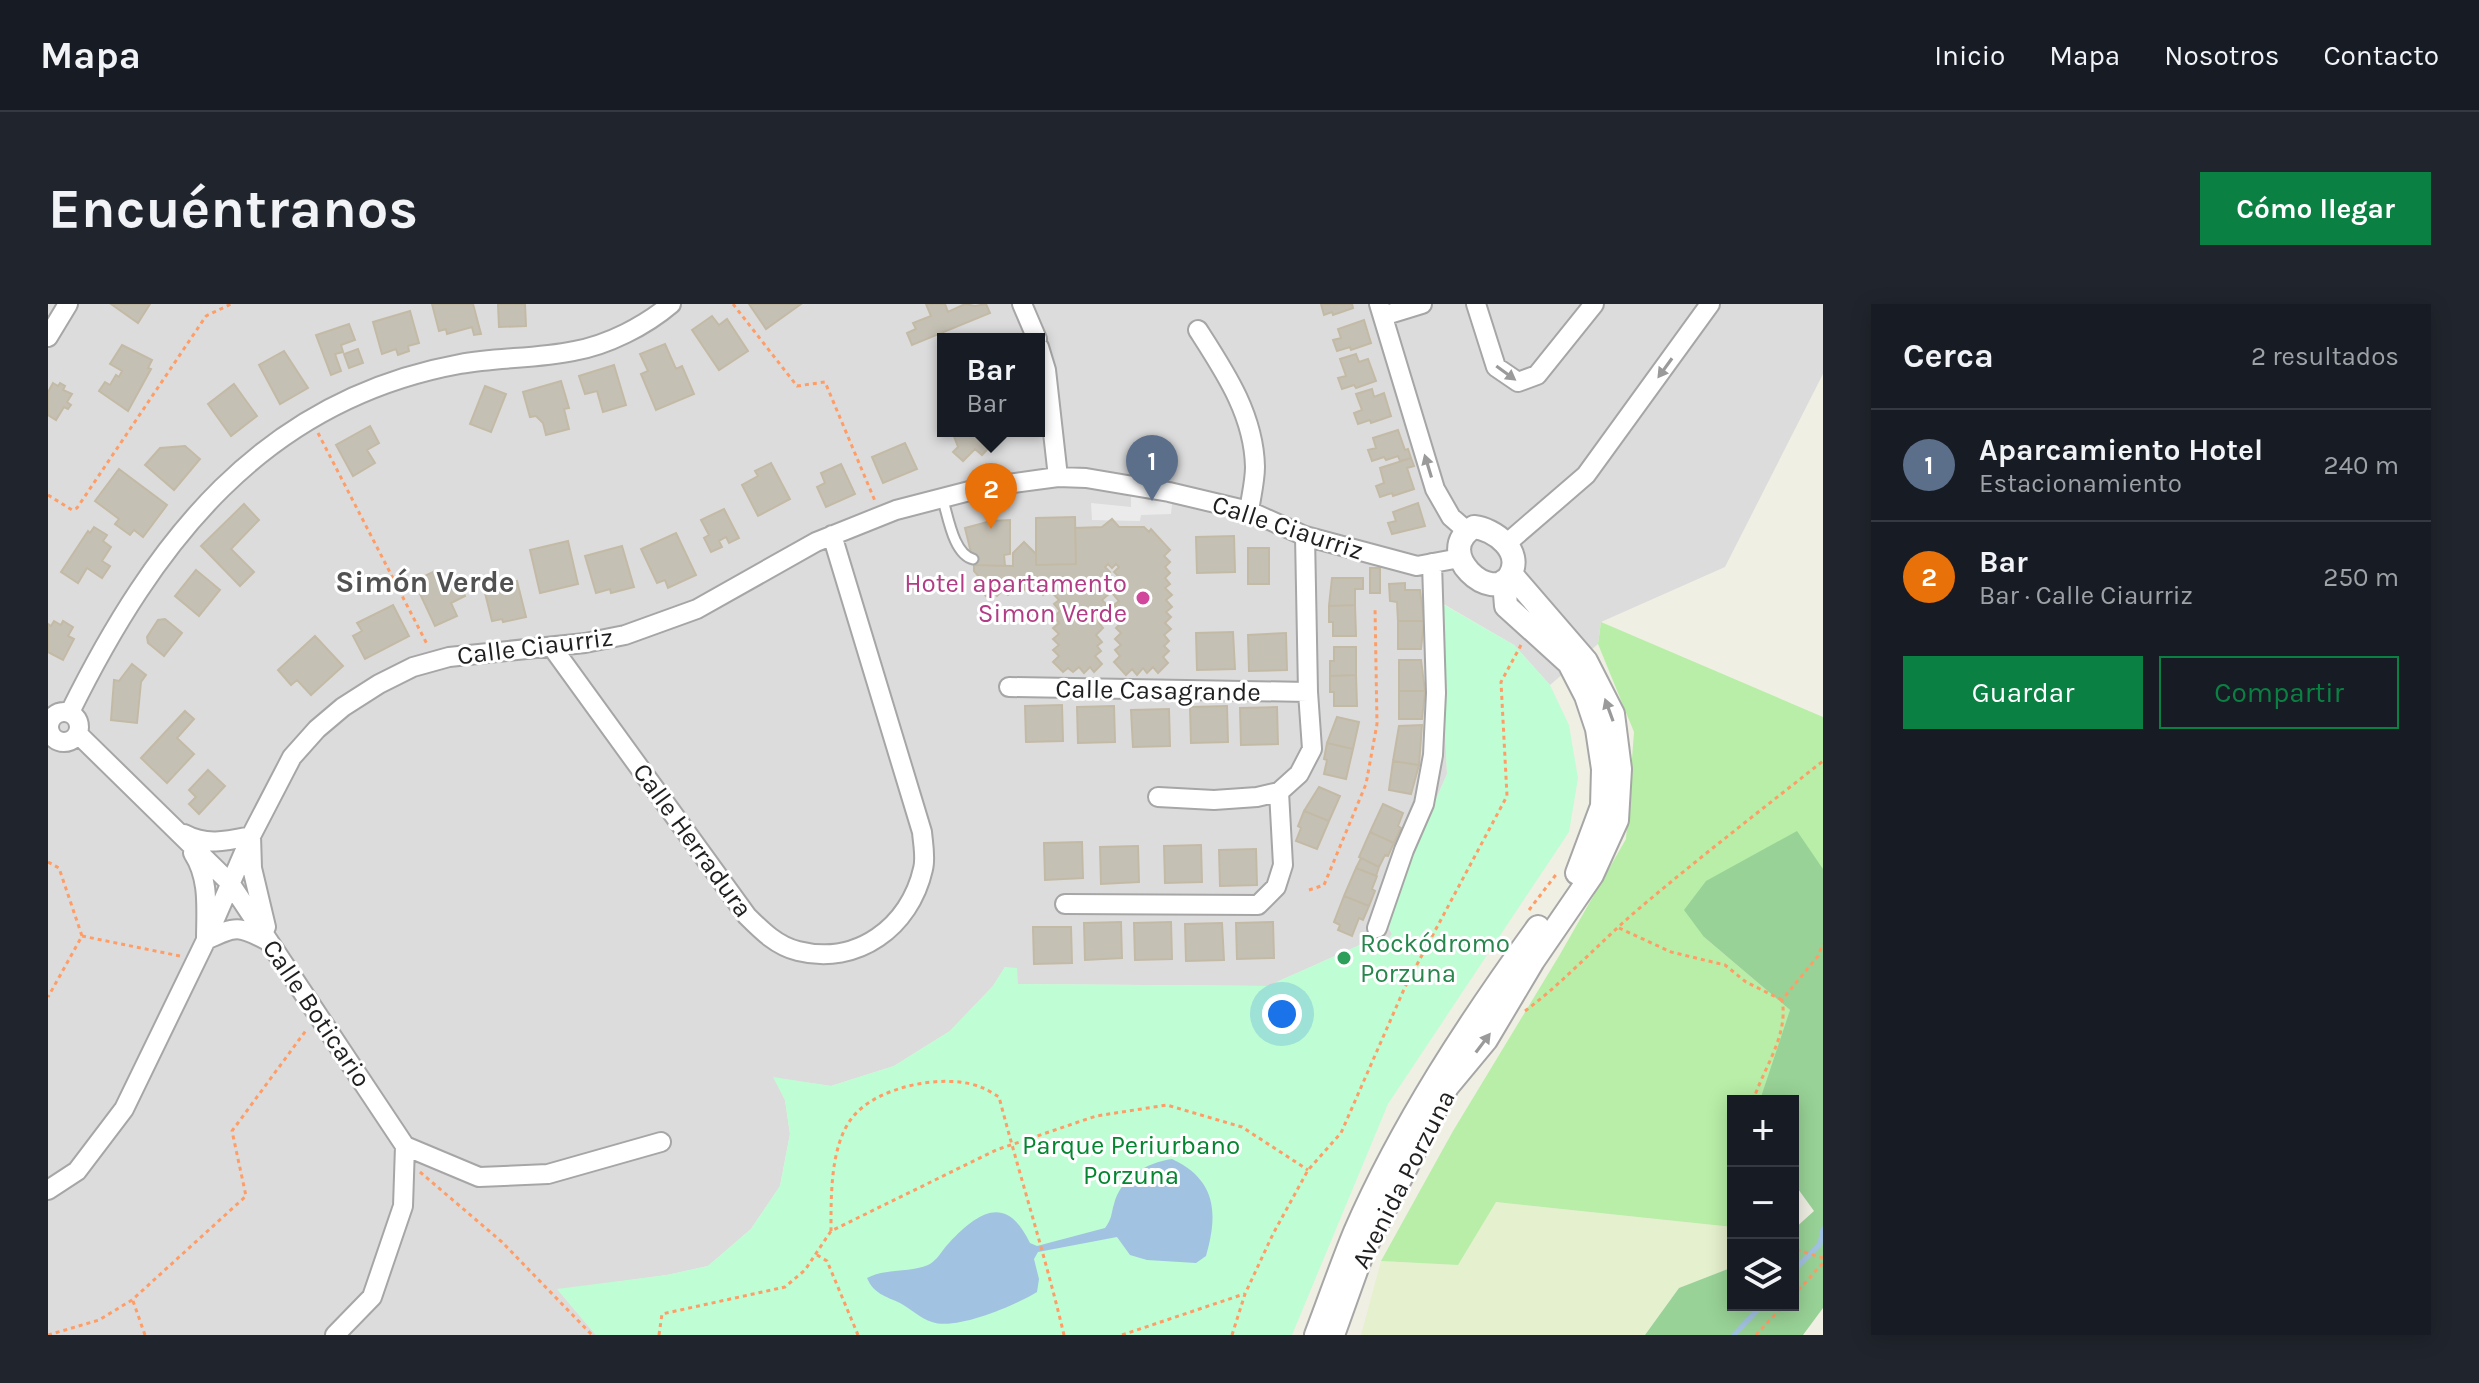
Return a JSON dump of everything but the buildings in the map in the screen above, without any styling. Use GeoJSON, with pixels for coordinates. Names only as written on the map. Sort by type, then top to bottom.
{"type":"FeatureCollection","features":[{"type":"Feature","properties":{"kind":"street"},"geometry":{"type":"LineString","coordinates":[[48,337],[68,304]]}},
{"type":"Feature","properties":{"kind":"street"},"geometry":{"type":"LineString","coordinates":[[57,713],[79,724],[78,734],[52,747],[48,728],[57,713],[177,535],[206,502],[273,444],[311,420],[383,386],[417,374],[501,358],[577,351],[628,331],[671,304]]}},
{"type":"Feature","properties":{"kind":"street"},"geometry":{"type":"LineString","coordinates":[[1022,304],[1034,333]]}},
{"type":"Feature","properties":{"kind":"street"},"geometry":{"type":"LineString","coordinates":[[1422,304],[1381,310],[1435,489],[1451,517],[1467,531]]}},
{"type":"Feature","properties":{"kind":"street"},"geometry":{"type":"LineString","coordinates":[[1476,304],[1496,367],[1518,382],[1537,375],[1594,304]]}},
{"type":"Feature","properties":{"kind":"street"},"geometry":{"type":"LineString","coordinates":[[1506,544],[1586,475],[1710,304]]}},
{"type":"Feature","properties":{"kind":"street"},"geometry":{"type":"LineString","coordinates":[[1198,330],[1227,375],[1249,423],[1255,468],[1249,511]]}},
{"type":"Feature","properties":{"kind":"street"},"geometry":{"type":"LineString","coordinates":[[1045,367],[1058,477]]}},
{"type":"Feature","properties":{"kind":"street","name":"Calle Ciaurriz"},"geometry":{"type":"LineString","coordinates":[[48,1190],[77,1171],[124,1109],[206,940],[251,836],[292,757],[317,729],[343,707],[413,667],[485,652],[552,647],[625,635],[697,609],[797,552],[881,516],[985,487],[1058,477],[1086,478],[1169,492],[1249,511],[1305,536],[1417,566],[1460,558]]}},
{"type":"Feature","properties":{"kind":"street"},"geometry":{"type":"LineString","coordinates":[[1474,527],[1497,534],[1506,544],[1511,556],[1508,578],[1492,585],[1479,581],[1460,558],[1460,542],[1474,527]]}},
{"type":"Feature","properties":{"kind":"street","name":"Calle Herradura"},"geometry":{"type":"LineString","coordinates":[[552,647],[747,916],[768,937],[795,951],[834,954],[859,949],[884,935],[901,918],[914,898],[924,867],[923,844],[918,817],[832,535]]}},
{"type":"Feature","properties":{"kind":"street"},"geometry":{"type":"LineString","coordinates":[[1158,797],[1214,800],[1257,797],[1279,792],[1299,774],[1312,749],[1305,536]]}},
{"type":"Feature","properties":{"kind":"street"},"geometry":{"type":"LineString","coordinates":[[1377,928],[1424,804],[1433,755],[1436,693],[1432,563]]}},
{"type":"Feature","properties":{"kind":"street","name":"Avenida Porzuna"},"geometry":{"type":"LineString","coordinates":[[1316,1335],[1356,1231],[1395,1152],[1495,986],[1580,870],[1602,806],[1603,769],[1597,729],[1586,696],[1569,663],[1506,606],[1508,578]]}},
{"type":"Feature","properties":{"kind":"street","name":"Avenida Porzuna"},"geometry":{"type":"LineString","coordinates":[[1333,1335],[1362,1254],[1447,1087],[1486,1040],[1533,961],[1592,875],[1617,820],[1620,769],[1613,714],[1586,661],[1508,578]]}},
{"type":"Feature","properties":{"kind":"street","name":"Calle Casagrande"},"geometry":{"type":"LineString","coordinates":[[1009,687],[1308,692]]}},
{"type":"Feature","properties":{"kind":"street","name":"Calle Boticario"},"geometry":{"type":"LineString","coordinates":[[78,734],[230,883],[318,1013],[405,1152]]}},
{"type":"Feature","properties":{"kind":"street"},"geometry":{"type":"LineString","coordinates":[[1065,904],[1258,905],[1276,887],[1283,865],[1279,792]]}},
{"type":"Feature","properties":{"kind":"street"},"geometry":{"type":"LineString","coordinates":[[178,831],[199,842],[251,836],[252,868],[270,942]]}},
{"type":"Feature","properties":{"kind":"street"},"geometry":{"type":"LineString","coordinates":[[178,831],[200,864],[207,888],[206,940],[230,928],[246,929],[270,942]]}},
{"type":"Feature","properties":{"kind":"street"},"geometry":{"type":"LineString","coordinates":[[335,1335],[372,1297],[403,1206],[405,1152],[479,1177],[548,1174],[661,1142]]}},
{"type":"Feature","properties":{"kind":"lane"},"geometry":{"type":"LineString","coordinates":[[942,497],[960,551],[966,558],[973,559]]}},
{"type":"Feature","properties":{"kind":"path"},"geometry":{"type":"LineString","coordinates":[[48,495],[72,510],[77,508],[206,316],[231,304]]}},
{"type":"Feature","properties":{"kind":"path"},"geometry":{"type":"LineString","coordinates":[[733,304],[797,386],[825,382],[881,516]]}},
{"type":"Feature","properties":{"kind":"path"},"geometry":{"type":"LineString","coordinates":[[311,420],[436,660]]}},
{"type":"Feature","properties":{"kind":"path"},"geometry":{"type":"LineString","coordinates":[[1309,890],[1324,885],[1366,784],[1377,724],[1375,607]]}},
{"type":"Feature","properties":{"kind":"path"},"geometry":{"type":"LineString","coordinates":[[1232,1335],[1245,1294],[1308,1170],[1341,1133],[1405,987],[1507,796],[1501,682],[1527,639]]}},
{"type":"Feature","properties":{"kind":"path"},"geometry":{"type":"LineString","coordinates":[[1520,1015],[1553,990],[1683,871],[1823,761]]}},
{"type":"Feature","properties":{"kind":"path"},"geometry":{"type":"LineString","coordinates":[[48,862],[59,868],[82,936],[48,997]]}},
{"type":"Feature","properties":{"kind":"path"},"geometry":{"type":"LineString","coordinates":[[1526,915],[1561,869]]}},
{"type":"Feature","properties":{"kind":"path"},"geometry":{"type":"LineString","coordinates":[[1619,927],[1671,952],[1725,965],[1746,982],[1782,1000]]}},
{"type":"Feature","properties":{"kind":"path"},"geometry":{"type":"LineString","coordinates":[[82,936],[195,959]]}},
{"type":"Feature","properties":{"kind":"path"},"geometry":{"type":"LineString","coordinates":[[1756,1095],[1779,1034],[1784,1012],[1782,1000],[1818,956],[1823,944]]}},
{"type":"Feature","properties":{"kind":"path"},"geometry":{"type":"LineString","coordinates":[[48,1335],[99,1320],[132,1300],[246,1196],[232,1131],[318,1013]]}},
{"type":"Feature","properties":{"kind":"path"},"geometry":{"type":"LineString","coordinates":[[659,1335],[662,1314],[785,1287],[805,1270],[831,1231],[836,1157],[850,1120],[866,1104],[894,1090],[922,1083],[953,1082],[982,1087],[999,1097],[1064,1335]]}},
{"type":"Feature","properties":{"kind":"path"},"geometry":{"type":"LineString","coordinates":[[831,1231],[996,1150],[1096,1116],[1167,1105],[1242,1127],[1308,1170]]}},
{"type":"Feature","properties":{"kind":"path"},"geometry":{"type":"LineString","coordinates":[[405,1152],[502,1242],[592,1335]]}},
{"type":"Feature","properties":{"kind":"path"},"geometry":{"type":"LineString","coordinates":[[1799,1250],[1822,1259],[1799,1288]]}},
{"type":"Feature","properties":{"kind":"path"},"geometry":{"type":"LineString","coordinates":[[816,1254],[827,1261],[858,1335]]}},
{"type":"Feature","properties":{"kind":"path"},"geometry":{"type":"LineString","coordinates":[[1122,1335],[1245,1294]]}},
{"type":"Feature","properties":{"kind":"path"},"geometry":{"type":"LineString","coordinates":[[132,1300],[145,1335]]}},
{"type":"Feature","properties":{"kind":"path"},"geometry":{"type":"LineString","coordinates":[[1756,1335],[1778,1311]]}},
{"type":"Feature","properties":{"kind":"shaded area"},"geometry":{"type":"Polygon","coordinates":[[[48,304],[1823,304],[1823,374],[1725,567],[1601,622],[1598,644],[1550,685],[1514,645],[1440,602],[1447,774],[1384,919],[1392,934],[1383,948],[1369,952],[1362,944],[1268,986],[1017,984],[1005,967],[993,986],[950,1031],[894,1066],[831,1086],[774,1078],[785,1100],[790,1134],[780,1186],[751,1229],[708,1266],[667,1275],[558,1290],[596,1335],[48,1335],[48,304]]]}},
{"type":"Feature","properties":{"kind":"shaded area"},"geometry":{"type":"Polygon","coordinates":[[[1173,493],[1171,514],[1141,515],[1140,521],[1092,520],[1091,503],[1131,507],[1131,494],[1173,493]]]}},
{"type":"Feature","properties":{"kind":"green space","name":"Parque Periurbano Porzuna"},"geometry":{"type":"Polygon","coordinates":[[[1439,602],[1514,645],[1550,685],[1569,725],[1578,778],[1569,832],[1388,1104],[1292,1335],[596,1335],[557,1289],[667,1275],[708,1266],[751,1229],[780,1186],[790,1134],[785,1100],[773,1077],[831,1086],[894,1066],[950,1031],[993,986],[1005,967],[1017,968],[1018,984],[1268,986],[1362,944],[1369,952],[1383,948],[1392,934],[1384,919],[1447,774],[1439,602]]]}},
{"type":"Feature","properties":{"kind":"green space"},"geometry":{"type":"Polygon","coordinates":[[[1601,622],[1823,717],[1823,872],[1704,937],[1790,1010],[1776,1095],[1727,1095],[1727,1226],[1496,1202],[1458,1265],[1381,1261],[1453,1131],[1626,839],[1634,732],[1598,644],[1601,622]]]}},
{"type":"Feature","properties":{"kind":"green space"},"geometry":{"type":"Polygon","coordinates":[[[1797,831],[1823,869],[1823,1308],[1803,1335],[1645,1335],[1679,1288],[1727,1269],[1727,1311],[1799,1311],[1799,1225],[1814,1211],[1799,1190],[1799,1095],[1762,1095],[1790,1010],[1704,937],[1684,910],[1706,881],[1797,831]]]}},
{"type":"Feature","properties":{"kind":"green space"},"geometry":{"type":"Polygon","coordinates":[[[1495,1202],[1727,1226],[1727,1269],[1679,1288],[1645,1335],[1361,1335],[1381,1261],[1458,1265],[1495,1202]]]}},
{"type":"Feature","properties":{"kind":"water"},"geometry":{"type":"Polygon","coordinates":[[[1172,1159],[1198,1177],[1210,1200],[1210,1241],[1206,1256],[1196,1263],[1147,1260],[1130,1255],[1117,1237],[1038,1252],[1034,1259],[1039,1279],[1037,1292],[986,1315],[943,1324],[928,1321],[880,1294],[867,1278],[928,1265],[972,1222],[992,1213],[1002,1213],[1012,1218],[1030,1243],[1037,1246],[1105,1228],[1122,1186],[1144,1168],[1172,1159]]]}},
{"type":"Feature","properties":{"kind":"waterway"},"geometry":{"type":"LineString","coordinates":[[1799,1265],[1820,1244],[1823,1229]]}},
{"type":"Feature","properties":{"kind":"waterway"},"geometry":{"type":"LineString","coordinates":[[1734,1335],[1756,1311]]}},
{"type":"Feature","properties":{"kind":"place","name":"Aparcamiento Hotel"},"geometry":{"type":"Point","coordinates":[1152,501]}},
{"type":"Feature","properties":{"kind":"place","name":"Bar"},"geometry":{"type":"Point","coordinates":[991,529]}},
{"type":"Feature","properties":{"kind":"place","name":"Hotel apartamento Simon Verde"},"geometry":{"type":"Point","coordinates":[1143,598]}},
{"type":"Feature","properties":{"kind":"place","name":"Rockódromo Porzuna"},"geometry":{"type":"Point","coordinates":[1344,958]}},
{"type":"Feature","properties":{"kind":"district","name":"Simón Verde"},"geometry":{"type":"Point","coordinates":[425,582]}}]}
